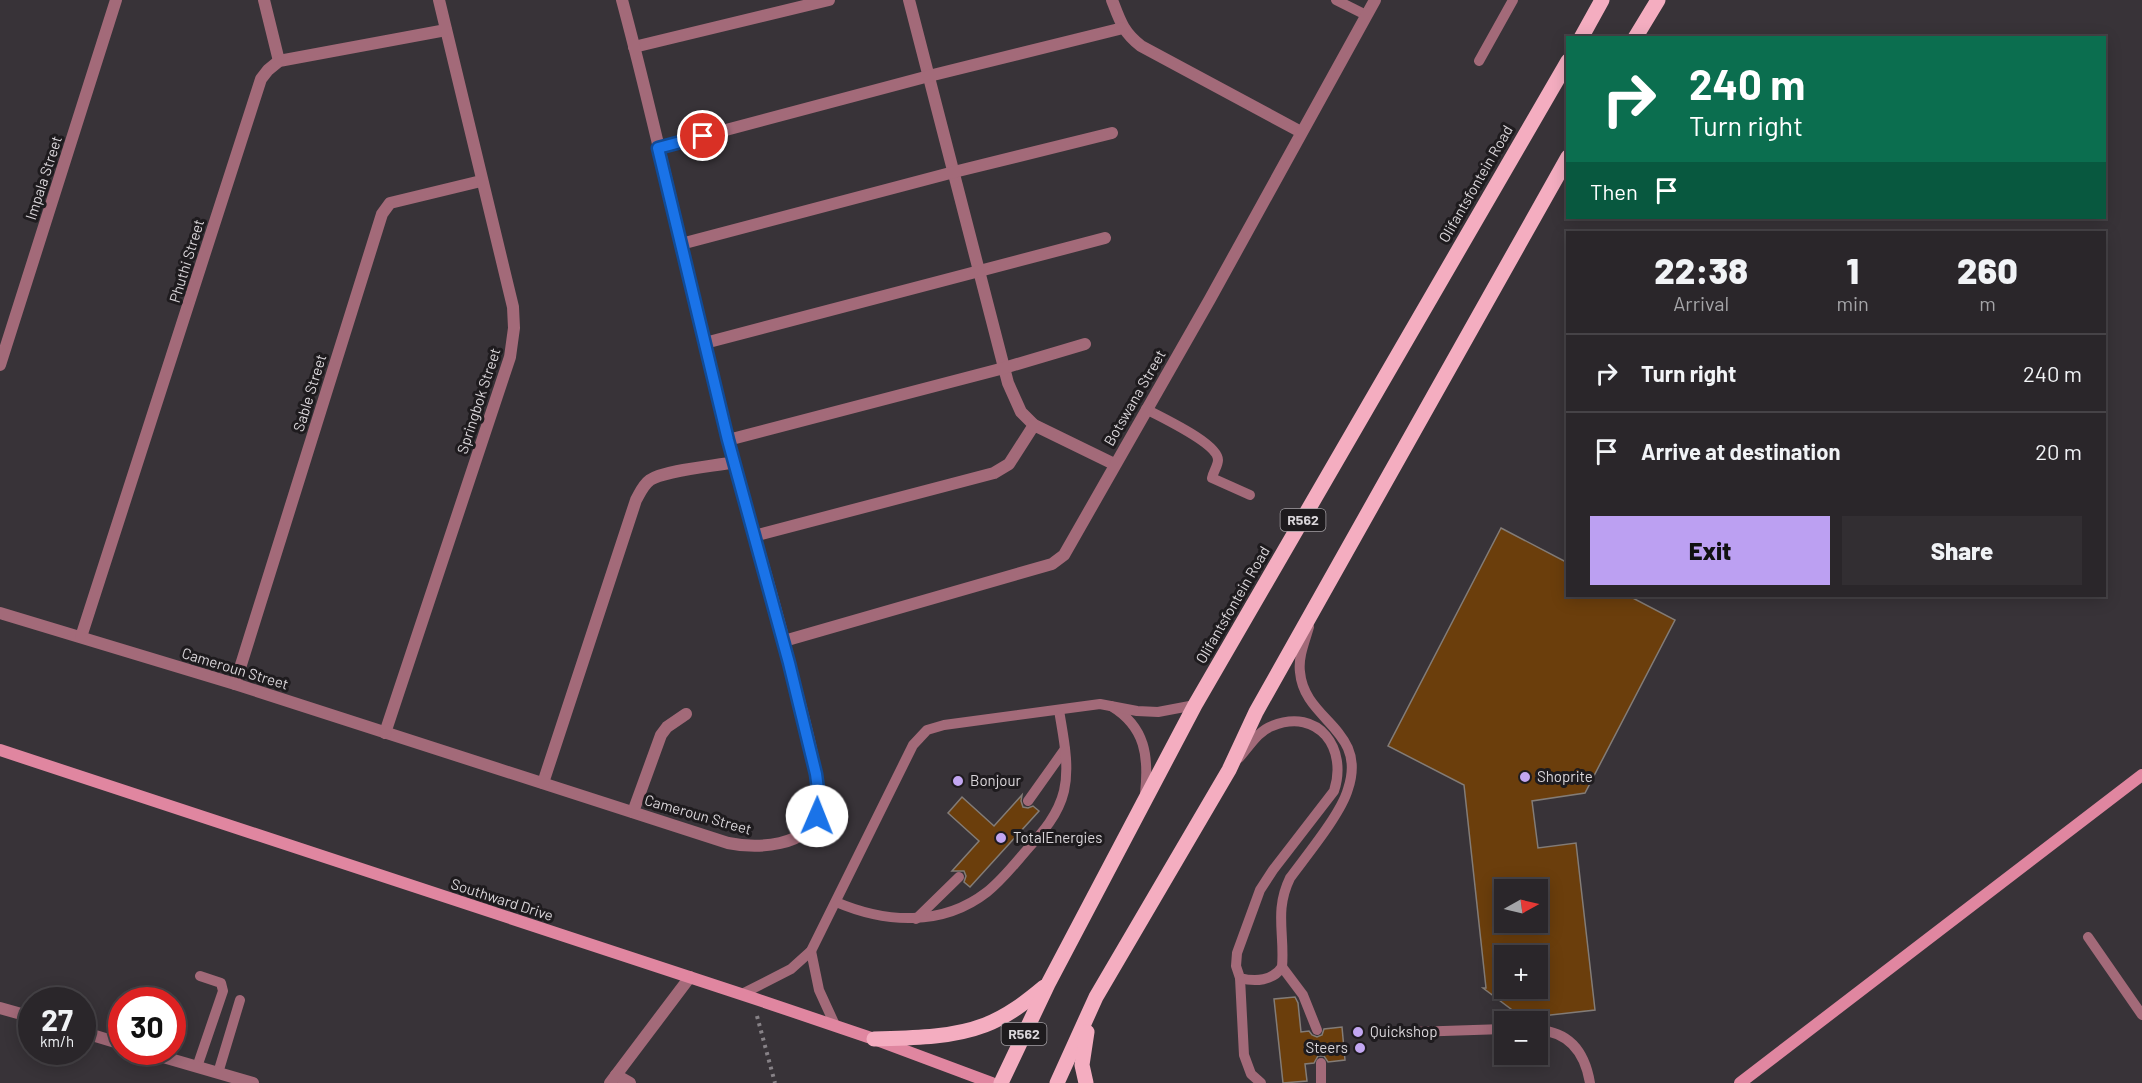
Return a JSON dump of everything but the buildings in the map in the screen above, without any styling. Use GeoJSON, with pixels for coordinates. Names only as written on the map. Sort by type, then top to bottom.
{"type":"FeatureCollection","features":[{"type":"Feature","properties":{"kind":"main road"},"geometry":{"type":"LineString","coordinates":[[1582,36],[1602,0]]}},
{"type":"Feature","properties":{"kind":"main road"},"geometry":{"type":"LineString","coordinates":[[1636,36],[1658,0]]}},
{"type":"Feature","properties":{"kind":"main road","name":"Olifantsfontein Road"},"geometry":{"type":"LineString","coordinates":[[1001,1083],[1048,984],[1145,797],[1196,705],[1566,64]]}},
{"type":"Feature","properties":{"kind":"main road"},"geometry":{"type":"LineString","coordinates":[[1058,1083],[1096,997],[1229,770],[1256,712],[1566,161]]}},
{"type":"Feature","properties":{"kind":"main road","name":"Southward Drive"},"geometry":{"type":"LineString","coordinates":[[0,750],[874,1038],[992,1083]]}},
{"type":"Feature","properties":{"kind":"main road"},"geometry":{"type":"LineString","coordinates":[[1740,1083],[2142,774]]}},
{"type":"Feature","properties":{"kind":"main road"},"geometry":{"type":"LineString","coordinates":[[874,1038],[932,1036],[978,1027],[1014,1010],[1048,984]]}},
{"type":"Feature","properties":{"kind":"main road"},"geometry":{"type":"LineString","coordinates":[[1086,1083],[1082,1065],[1083,1054],[1096,997]]}},
{"type":"Feature","properties":{"kind":"street","name":"Impala Street"},"geometry":{"type":"LineString","coordinates":[[0,366],[116,0]]}},
{"type":"Feature","properties":{"kind":"street"},"geometry":{"type":"LineString","coordinates":[[264,0],[279,61],[446,30]]}},
{"type":"Feature","properties":{"kind":"street","name":"Springbok Street"},"geometry":{"type":"LineString","coordinates":[[385,733],[510,357],[515,318],[439,0]]}},
{"type":"Feature","properties":{"kind":"street","name":"Cameroun Street"},"geometry":{"type":"LineString","coordinates":[[0,613],[235,684],[728,843],[749,847],[764,846],[802,835],[812,828],[820,804],[816,774],[784,641],[728,440],[621,0]]}},
{"type":"Feature","properties":{"kind":"street"},"geometry":{"type":"LineString","coordinates":[[634,47],[829,0]]}},
{"type":"Feature","properties":{"kind":"street"},"geometry":{"type":"LineString","coordinates":[[909,0],[1013,399],[1021,412],[1034,425],[1114,464]]}},
{"type":"Feature","properties":{"kind":"street"},"geometry":{"type":"LineString","coordinates":[[1112,0],[1128,36],[1141,46],[1301,132]]}},
{"type":"Feature","properties":{"kind":"street","name":"Botswana Street"},"geometry":{"type":"LineString","coordinates":[[784,641],[1056,562],[1064,555],[1210,299],[1375,0]]}},
{"type":"Feature","properties":{"kind":"street"},"geometry":{"type":"LineString","coordinates":[[658,148],[929,76],[1123,28]]}},
{"type":"Feature","properties":{"kind":"street","name":"Phuthi Street"},"geometry":{"type":"LineString","coordinates":[[81,637],[261,79],[279,61]]}},
{"type":"Feature","properties":{"kind":"street"},"geometry":{"type":"LineString","coordinates":[[681,244],[954,171],[1112,133]]}},
{"type":"Feature","properties":{"kind":"street","name":"Sable Street"},"geometry":{"type":"LineString","coordinates":[[235,684],[382,214],[390,203],[481,181]]}},
{"type":"Feature","properties":{"kind":"street"},"geometry":{"type":"LineString","coordinates":[[705,343],[1105,238]]}},
{"type":"Feature","properties":{"kind":"street"},"geometry":{"type":"LineString","coordinates":[[728,440],[1004,368],[1085,344]]}},
{"type":"Feature","properties":{"kind":"street"},"geometry":{"type":"LineString","coordinates":[[754,536],[994,473],[1009,464],[1034,425]]}},
{"type":"Feature","properties":{"kind":"street"},"geometry":{"type":"LineString","coordinates":[[543,783],[636,500],[644,486],[651,479],[663,475],[735,462]]}},
{"type":"Feature","properties":{"kind":"street"},"geometry":{"type":"LineString","coordinates":[[633,812],[660,735],[667,727],[686,714]]}},
{"type":"Feature","properties":{"kind":"street"},"geometry":{"type":"LineString","coordinates":[[630,1083],[613,1079],[690,977]]}},
{"type":"Feature","properties":{"kind":"street"},"geometry":{"type":"LineString","coordinates":[[0,1008],[18,1013]]}},
{"type":"Feature","properties":{"kind":"street"},"geometry":{"type":"LineString","coordinates":[[186,1064],[253,1083]]}},
{"type":"Feature","properties":{"kind":"lane"},"geometry":{"type":"LineString","coordinates":[[1336,0],[1366,15]]}},
{"type":"Feature","properties":{"kind":"lane"},"geometry":{"type":"LineString","coordinates":[[1479,61],[1513,0]]}},
{"type":"Feature","properties":{"kind":"lane"},"geometry":{"type":"LineString","coordinates":[[1146,409],[1209,445],[1218,456],[1212,477],[1250,495]]}},
{"type":"Feature","properties":{"kind":"lane"},"geometry":{"type":"LineString","coordinates":[[1240,978],[1267,979],[1277,974],[1282,967],[1282,896],[1290,878],[1342,804],[1352,771],[1350,754],[1343,737],[1309,699],[1300,678],[1302,651],[1318,600]]}},
{"type":"Feature","properties":{"kind":"lane"},"geometry":{"type":"LineString","coordinates":[[1107,704],[1135,728],[1143,742],[1148,766],[1145,797]]}},
{"type":"Feature","properties":{"kind":"lane"},"geometry":{"type":"LineString","coordinates":[[747,996],[791,969],[811,951],[913,745],[922,733],[944,725],[1107,704],[1137,711],[1158,712],[1196,705]]}},
{"type":"Feature","properties":{"kind":"lane"},"geometry":{"type":"LineString","coordinates":[[836,902],[870,915],[916,919],[952,910],[981,896],[999,882],[1042,833],[1059,806],[1064,791],[1066,760],[1059,710]]}},
{"type":"Feature","properties":{"kind":"lane"},"geometry":{"type":"LineString","coordinates":[[1229,770],[1262,732],[1271,726],[1289,722],[1308,724],[1320,730],[1331,742],[1338,764],[1338,777],[1329,798],[1260,890],[1237,953],[1236,966],[1240,978],[1244,1055],[1251,1074],[1261,1083]]}},
{"type":"Feature","properties":{"kind":"lane"},"geometry":{"type":"LineString","coordinates":[[1028,801],[1065,748]]}},
{"type":"Feature","properties":{"kind":"lane"},"geometry":{"type":"LineString","coordinates":[[916,919],[959,878]]}},
{"type":"Feature","properties":{"kind":"lane"},"geometry":{"type":"LineString","coordinates":[[2088,937],[2142,1015]]}},
{"type":"Feature","properties":{"kind":"lane"},"geometry":{"type":"LineString","coordinates":[[811,951],[819,990],[835,1025]]}},
{"type":"Feature","properties":{"kind":"lane"},"geometry":{"type":"LineString","coordinates":[[1282,967],[1303,995],[1317,1030]]}},
{"type":"Feature","properties":{"kind":"lane"},"geometry":{"type":"LineString","coordinates":[[197,1067],[223,991],[221,983],[200,976]]}},
{"type":"Feature","properties":{"kind":"lane"},"geometry":{"type":"LineString","coordinates":[[218,1073],[240,1000]]}},
{"type":"Feature","properties":{"kind":"lane"},"geometry":{"type":"LineString","coordinates":[[1413,1032],[1494,1029]]}},
{"type":"Feature","properties":{"kind":"lane"},"geometry":{"type":"LineString","coordinates":[[1548,1032],[1558,1034],[1576,1046],[1583,1059],[1590,1083]]}},
{"type":"Feature","properties":{"kind":"lane"},"geometry":{"type":"LineString","coordinates":[[1321,1063],[1321,1083]]}},
{"type":"Feature","properties":{"kind":"path"},"geometry":{"type":"LineString","coordinates":[[747,996],[776,1083]]}},
{"type":"Feature","properties":{"kind":"place","name":"Shoprite"},"geometry":{"type":"Point","coordinates":[1525,777]}},
{"type":"Feature","properties":{"kind":"place","name":"Bonjour"},"geometry":{"type":"Point","coordinates":[958,781]}},
{"type":"Feature","properties":{"kind":"place","name":"TotalEnergies"},"geometry":{"type":"Point","coordinates":[1001,838]}},
{"type":"Feature","properties":{"kind":"place","name":"Quickshop"},"geometry":{"type":"Point","coordinates":[1358,1032]}},
{"type":"Feature","properties":{"kind":"place","name":"Steers"},"geometry":{"type":"Point","coordinates":[1360,1048]}},
{"type":"Feature","properties":{"kind":"route"},"geometry":{"type":"LineString","coordinates":[[703,136],[658,148],[728,440],[784,641],[816,774],[820,804],[817,816]]}}]}
